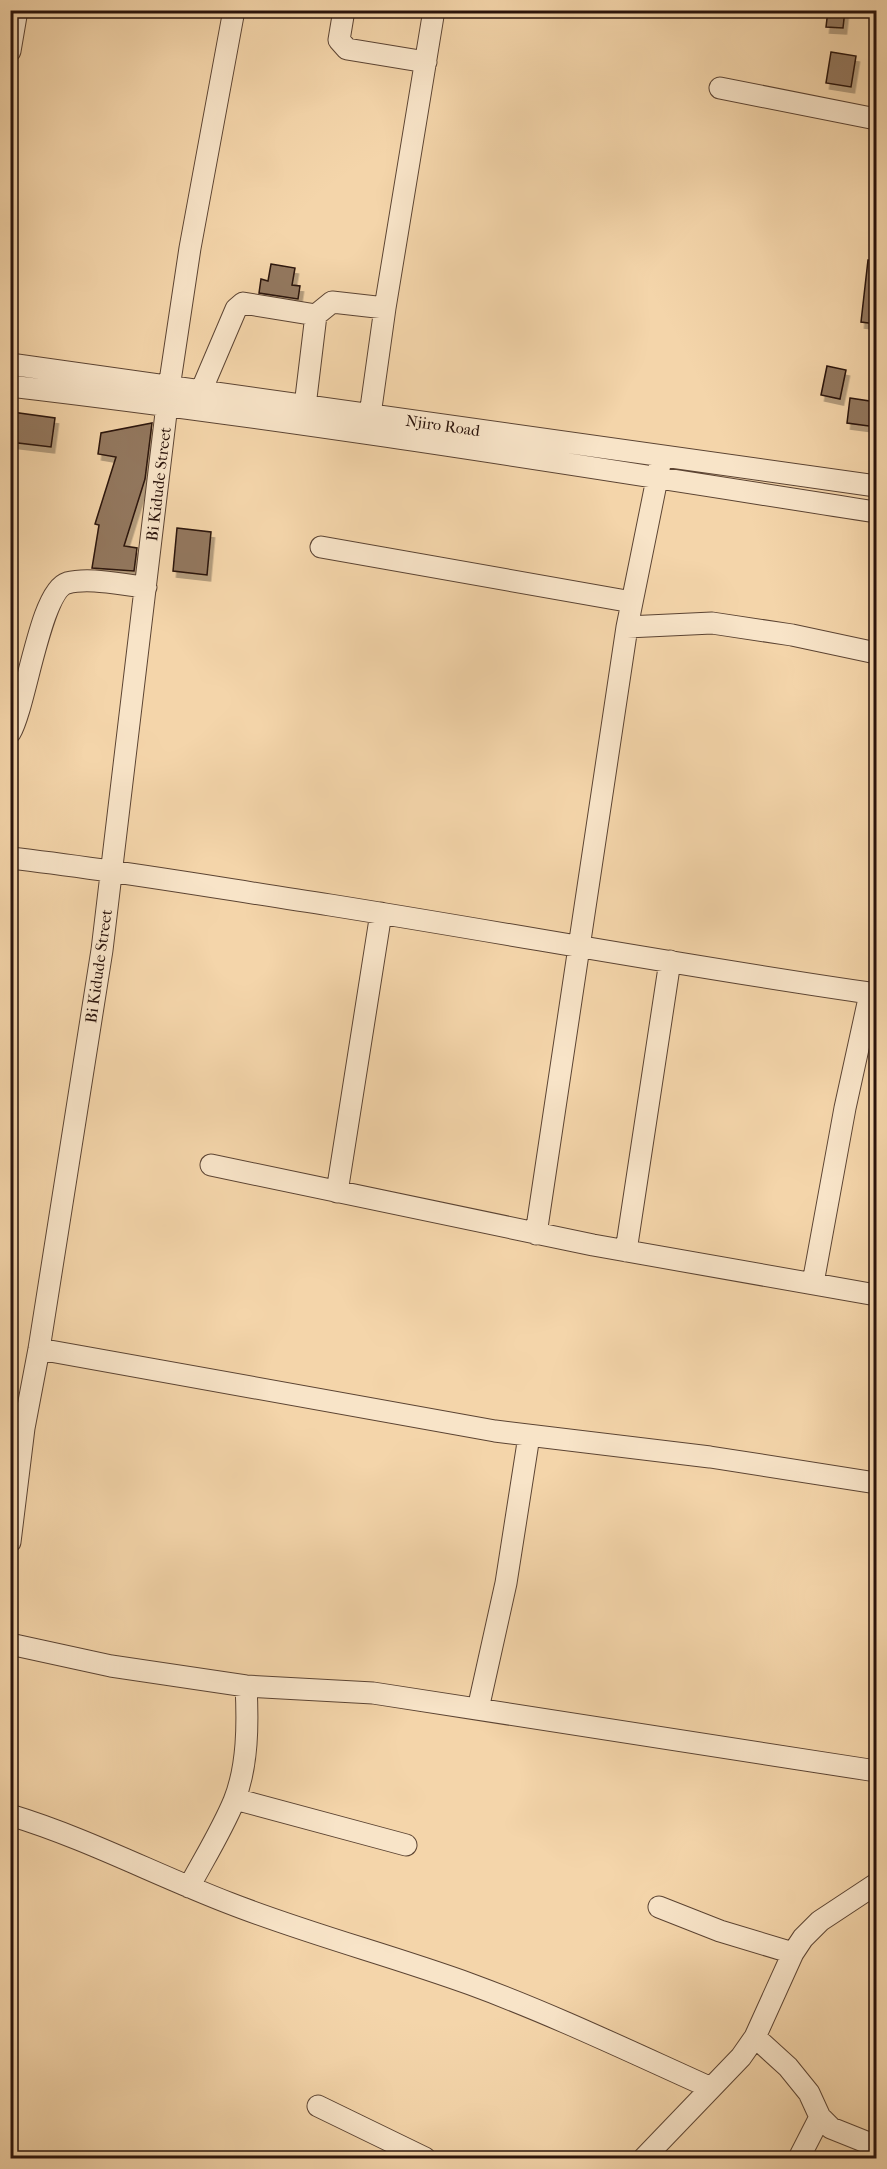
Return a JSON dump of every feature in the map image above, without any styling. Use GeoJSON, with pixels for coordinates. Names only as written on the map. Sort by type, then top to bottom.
{"type":"FeatureCollection","features":[{"type":"Feature","properties":{"kind":"street"},"geometry":{"type":"LineString","coordinates":[[10,51],[17,10]]}},
{"type":"Feature","properties":{"kind":"street","name":"Bi Kidude Street"},"geometry":{"type":"LineString","coordinates":[[10,1542],[12,1510],[24,1428],[39,1349],[94,1005],[168,396],[190,248],[234,10]]}},
{"type":"Feature","properties":{"kind":"street"},"geometry":{"type":"LineString","coordinates":[[344,10],[339,40],[347,49],[426,62]]}},
{"type":"Feature","properties":{"kind":"street"},"geometry":{"type":"LineString","coordinates":[[370,415],[385,308],[434,10]]}},
{"type":"Feature","properties":{"kind":"street"},"geometry":{"type":"LineString","coordinates":[[720,88],[876,119]]}},
{"type":"Feature","properties":{"kind":"street"},"geometry":{"type":"LineString","coordinates":[[305,406],[316,315],[332,302],[385,308]]}},
{"type":"Feature","properties":{"kind":"street"},"geometry":{"type":"LineString","coordinates":[[201,391],[236,309],[243,303],[316,315]]}},
{"type":"Feature","properties":{"kind":"street","name":"Njiro Road"},"geometry":{"type":"LineString","coordinates":[[10,364],[168,396],[201,391],[370,415],[659,468],[876,486]]}},
{"type":"Feature","properties":{"kind":"street"},"geometry":{"type":"LineString","coordinates":[[10,386],[168,396],[659,468],[876,513]]}},
{"type":"Feature","properties":{"kind":"street"},"geometry":{"type":"LineString","coordinates":[[536,1234],[627,627],[659,468]]}},
{"type":"Feature","properties":{"kind":"street"},"geometry":{"type":"LineString","coordinates":[[321,547],[632,602]]}},
{"type":"Feature","properties":{"kind":"street"},"geometry":{"type":"LineString","coordinates":[[10,733],[47,610],[57,589],[75,581],[146,587]]}},
{"type":"Feature","properties":{"kind":"street"},"geometry":{"type":"LineString","coordinates":[[627,627],[712,623],[792,635],[876,653]]}},
{"type":"Feature","properties":{"kind":"street"},"geometry":{"type":"LineString","coordinates":[[10,858],[111,869],[873,994],[845,1108],[813,1283]]}},
{"type":"Feature","properties":{"kind":"street"},"geometry":{"type":"LineString","coordinates":[[337,1192],[381,913]]}},
{"type":"Feature","properties":{"kind":"street"},"geometry":{"type":"LineString","coordinates":[[626,1251],[670,961]]}},
{"type":"Feature","properties":{"kind":"street"},"geometry":{"type":"LineString","coordinates":[[211,1165],[536,1234],[876,1295]]}},
{"type":"Feature","properties":{"kind":"street"},"geometry":{"type":"LineString","coordinates":[[39,1349],[529,1436],[710,1457],[876,1483]]}},
{"type":"Feature","properties":{"kind":"street"},"geometry":{"type":"LineString","coordinates":[[478,1709],[506,1583],[529,1436]]}},
{"type":"Feature","properties":{"kind":"street"},"geometry":{"type":"LineString","coordinates":[[10,1644],[111,1666],[246,1686],[373,1693],[876,1771]]}},
{"type":"Feature","properties":{"kind":"street"},"geometry":{"type":"LineString","coordinates":[[189,1887],[235,1799],[248,1722],[246,1686]]}},
{"type":"Feature","properties":{"kind":"street"},"geometry":{"type":"LineString","coordinates":[[235,1799],[406,1845]]}},
{"type":"Feature","properties":{"kind":"street"},"geometry":{"type":"LineString","coordinates":[[10,1815],[83,1841],[189,1887],[311,1932],[472,1985],[565,2022],[711,2088]]}},
{"type":"Feature","properties":{"kind":"street"},"geometry":{"type":"LineString","coordinates":[[644,2158],[741,2057],[756,2037],[793,1953],[820,1921],[876,1884]]}},
{"type":"Feature","properties":{"kind":"street"},"geometry":{"type":"LineString","coordinates":[[658,1907],[793,1953]]}},
{"type":"Feature","properties":{"kind":"street"},"geometry":{"type":"LineString","coordinates":[[756,2037],[788,2067],[808,2093],[820,2117],[831,2128],[876,2146]]}},
{"type":"Feature","properties":{"kind":"street"},"geometry":{"type":"LineString","coordinates":[[318,2106],[425,2158]]}},
{"type":"Feature","properties":{"kind":"street"},"geometry":{"type":"LineString","coordinates":[[799,2158],[820,2117]]}},
{"type":"Feature","properties":{"kind":"building"},"geometry":{"type":"Polygon","coordinates":[[[828,10],[845,10],[843,28],[826,27],[828,10]]]}},
{"type":"Feature","properties":{"kind":"building"},"geometry":{"type":"Polygon","coordinates":[[[831,52],[856,56],[851,87],[826,83],[831,52]]]}},
{"type":"Feature","properties":{"kind":"building"},"geometry":{"type":"Polygon","coordinates":[[[868,260],[876,261],[876,324],[861,322],[868,260]]]}},
{"type":"Feature","properties":{"kind":"building"},"geometry":{"type":"Polygon","coordinates":[[[271,264],[295,268],[292,285],[300,286],[298,299],[259,293],[261,279],[268,281],[271,264]]]}},
{"type":"Feature","properties":{"kind":"building"},"geometry":{"type":"Polygon","coordinates":[[[827,366],[846,370],[840,399],[821,395],[827,366]]]}},
{"type":"Feature","properties":{"kind":"building"},"geometry":{"type":"Polygon","coordinates":[[[850,398],[876,402],[876,427],[847,423],[850,398]]]}},
{"type":"Feature","properties":{"kind":"building"},"geometry":{"type":"Polygon","coordinates":[[[12,412],[55,418],[51,447],[10,442],[12,412]]]}},
{"type":"Feature","properties":{"kind":"building"},"geometry":{"type":"Polygon","coordinates":[[[152,423],[145,479],[124,546],[137,548],[134,571],[92,568],[99,525],[95,524],[116,457],[98,454],[101,433],[152,423]]]}},
{"type":"Feature","properties":{"kind":"building"},"geometry":{"type":"Polygon","coordinates":[[[177,528],[211,532],[207,575],[173,571],[177,528]]]}}]}
